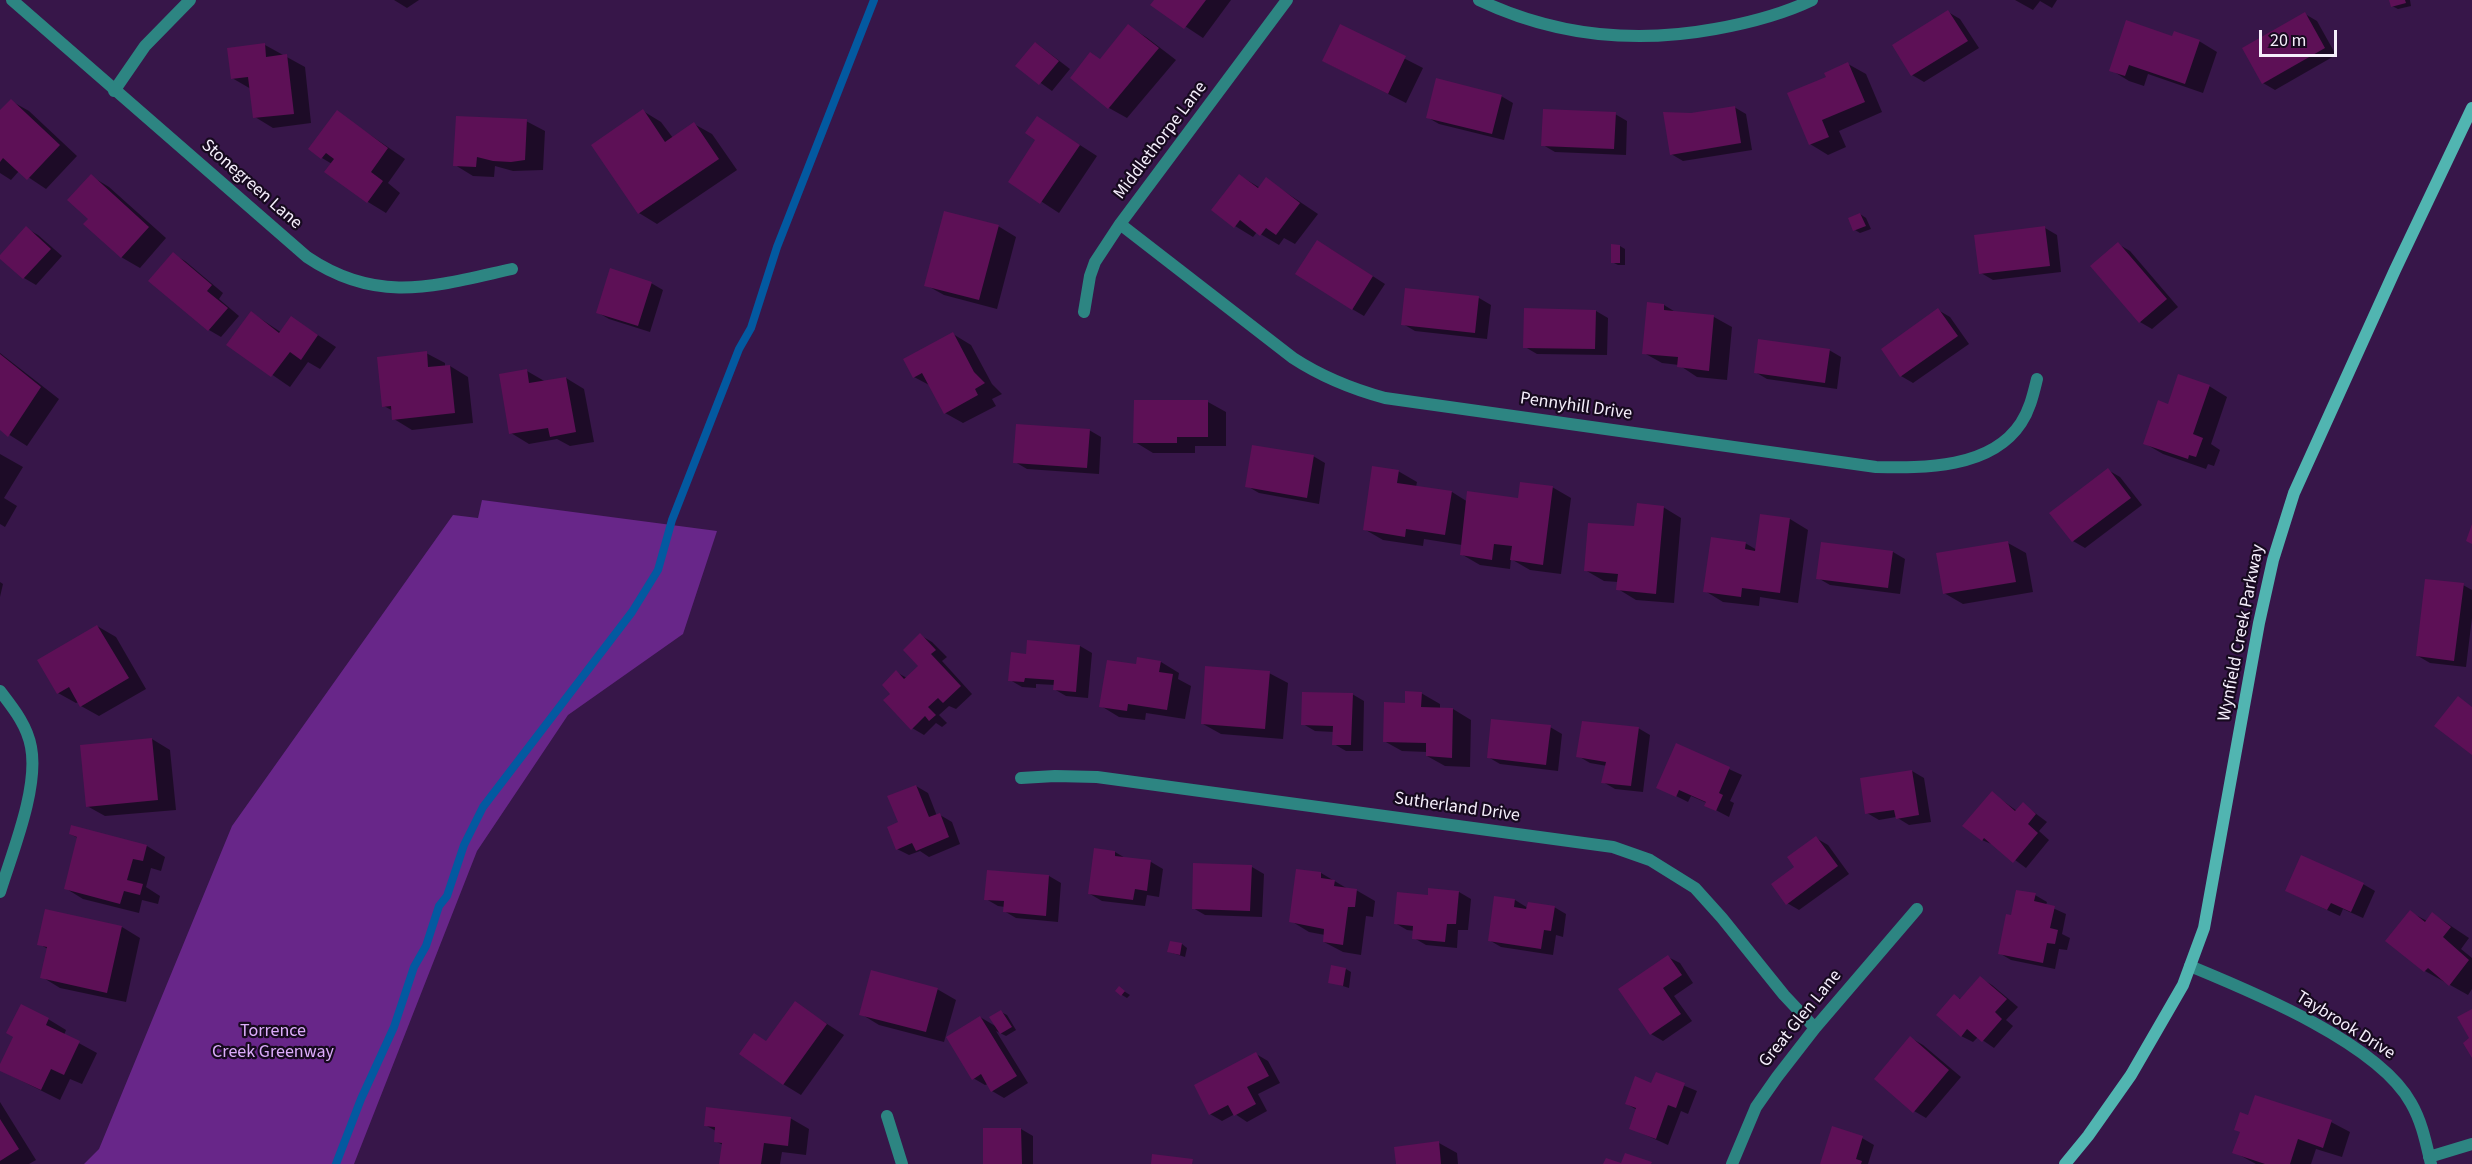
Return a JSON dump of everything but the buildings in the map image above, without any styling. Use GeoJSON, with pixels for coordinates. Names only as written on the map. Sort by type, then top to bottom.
{"type":"FeatureCollection","features":[{"type":"Feature","properties":{"kind":"street","name":"Stonegreen Lane"},"geometry":{"type":"LineString","coordinates":[[12,0],[308,257],[327,270],[355,282],[382,288],[441,284],[512,269]]}},
{"type":"Feature","properties":{"kind":"street"},"geometry":{"type":"LineString","coordinates":[[114,90],[145,46],[190,0]]}},
{"type":"Feature","properties":{"kind":"street","name":"Middlethorpe Lane"},"geometry":{"type":"LineString","coordinates":[[1084,312],[1090,276],[1095,262],[1287,0]]}},
{"type":"Feature","properties":{"kind":"street"},"geometry":{"type":"LineString","coordinates":[[1479,0],[1507,13],[1554,28],[1588,34],[1643,38],[1680,35],[1747,23],[1812,0]]}},
{"type":"Feature","properties":{"kind":"street","name":"Wynfield Creek Parkway"},"geometry":{"type":"LineString","coordinates":[[2065,1164],[2131,1075],[2183,985],[2204,928],[2272,560],[2294,493],[2340,389],[2469,126],[2472,108]]}},
{"type":"Feature","properties":{"kind":"street","name":"Pennyhill Drive"},"geometry":{"type":"LineString","coordinates":[[1120,225],[1293,358],[1315,372],[1351,388],[1385,398],[1876,467],[1918,468],[1948,464],[1980,454],[2000,443],[2020,425],[2029,409],[2037,379]]}},
{"type":"Feature","properties":{"kind":"street"},"geometry":{"type":"LineString","coordinates":[[0,691],[19,715],[32,747],[32,768],[24,817],[0,892]]}},
{"type":"Feature","properties":{"kind":"street","name":"Sutherland Drive"},"geometry":{"type":"LineString","coordinates":[[1022,778],[1097,777],[1613,847],[1650,860],[1695,888],[1784,995],[1815,1028]]}},
{"type":"Feature","properties":{"kind":"street","name":"Great Glen Lane"},"geometry":{"type":"LineString","coordinates":[[1732,1164],[1756,1107],[1815,1028],[1917,909]]}},
{"type":"Feature","properties":{"kind":"street","name":"Taybrook Drive"},"geometry":{"type":"LineString","coordinates":[[2190,966],[2251,991],[2313,1023],[2384,1068],[2411,1101],[2423,1129],[2430,1160]]}},
{"type":"Feature","properties":{"kind":"street"},"geometry":{"type":"LineString","coordinates":[[887,1116],[902,1164]]}},
{"type":"Feature","properties":{"kind":"street"},"geometry":{"type":"LineString","coordinates":[[2430,1160],[2472,1144]]}},
{"type":"Feature","properties":{"kind":"green space","name":"Torrence Creek Greenway"},"geometry":{"type":"Polygon","coordinates":[[[482,500],[717,531],[683,634],[568,715],[477,851],[354,1164],[84,1164],[99,1149],[232,826],[453,515],[478,518],[482,500]]]}},
{"type":"Feature","properties":{"kind":"waterway"},"geometry":{"type":"LineString","coordinates":[[336,1164],[361,1099],[394,1027],[414,967],[426,946],[439,906],[447,896],[464,845],[483,807],[632,612],[658,570],[672,520],[739,349],[751,328],[777,247],[874,0]]}}]}
